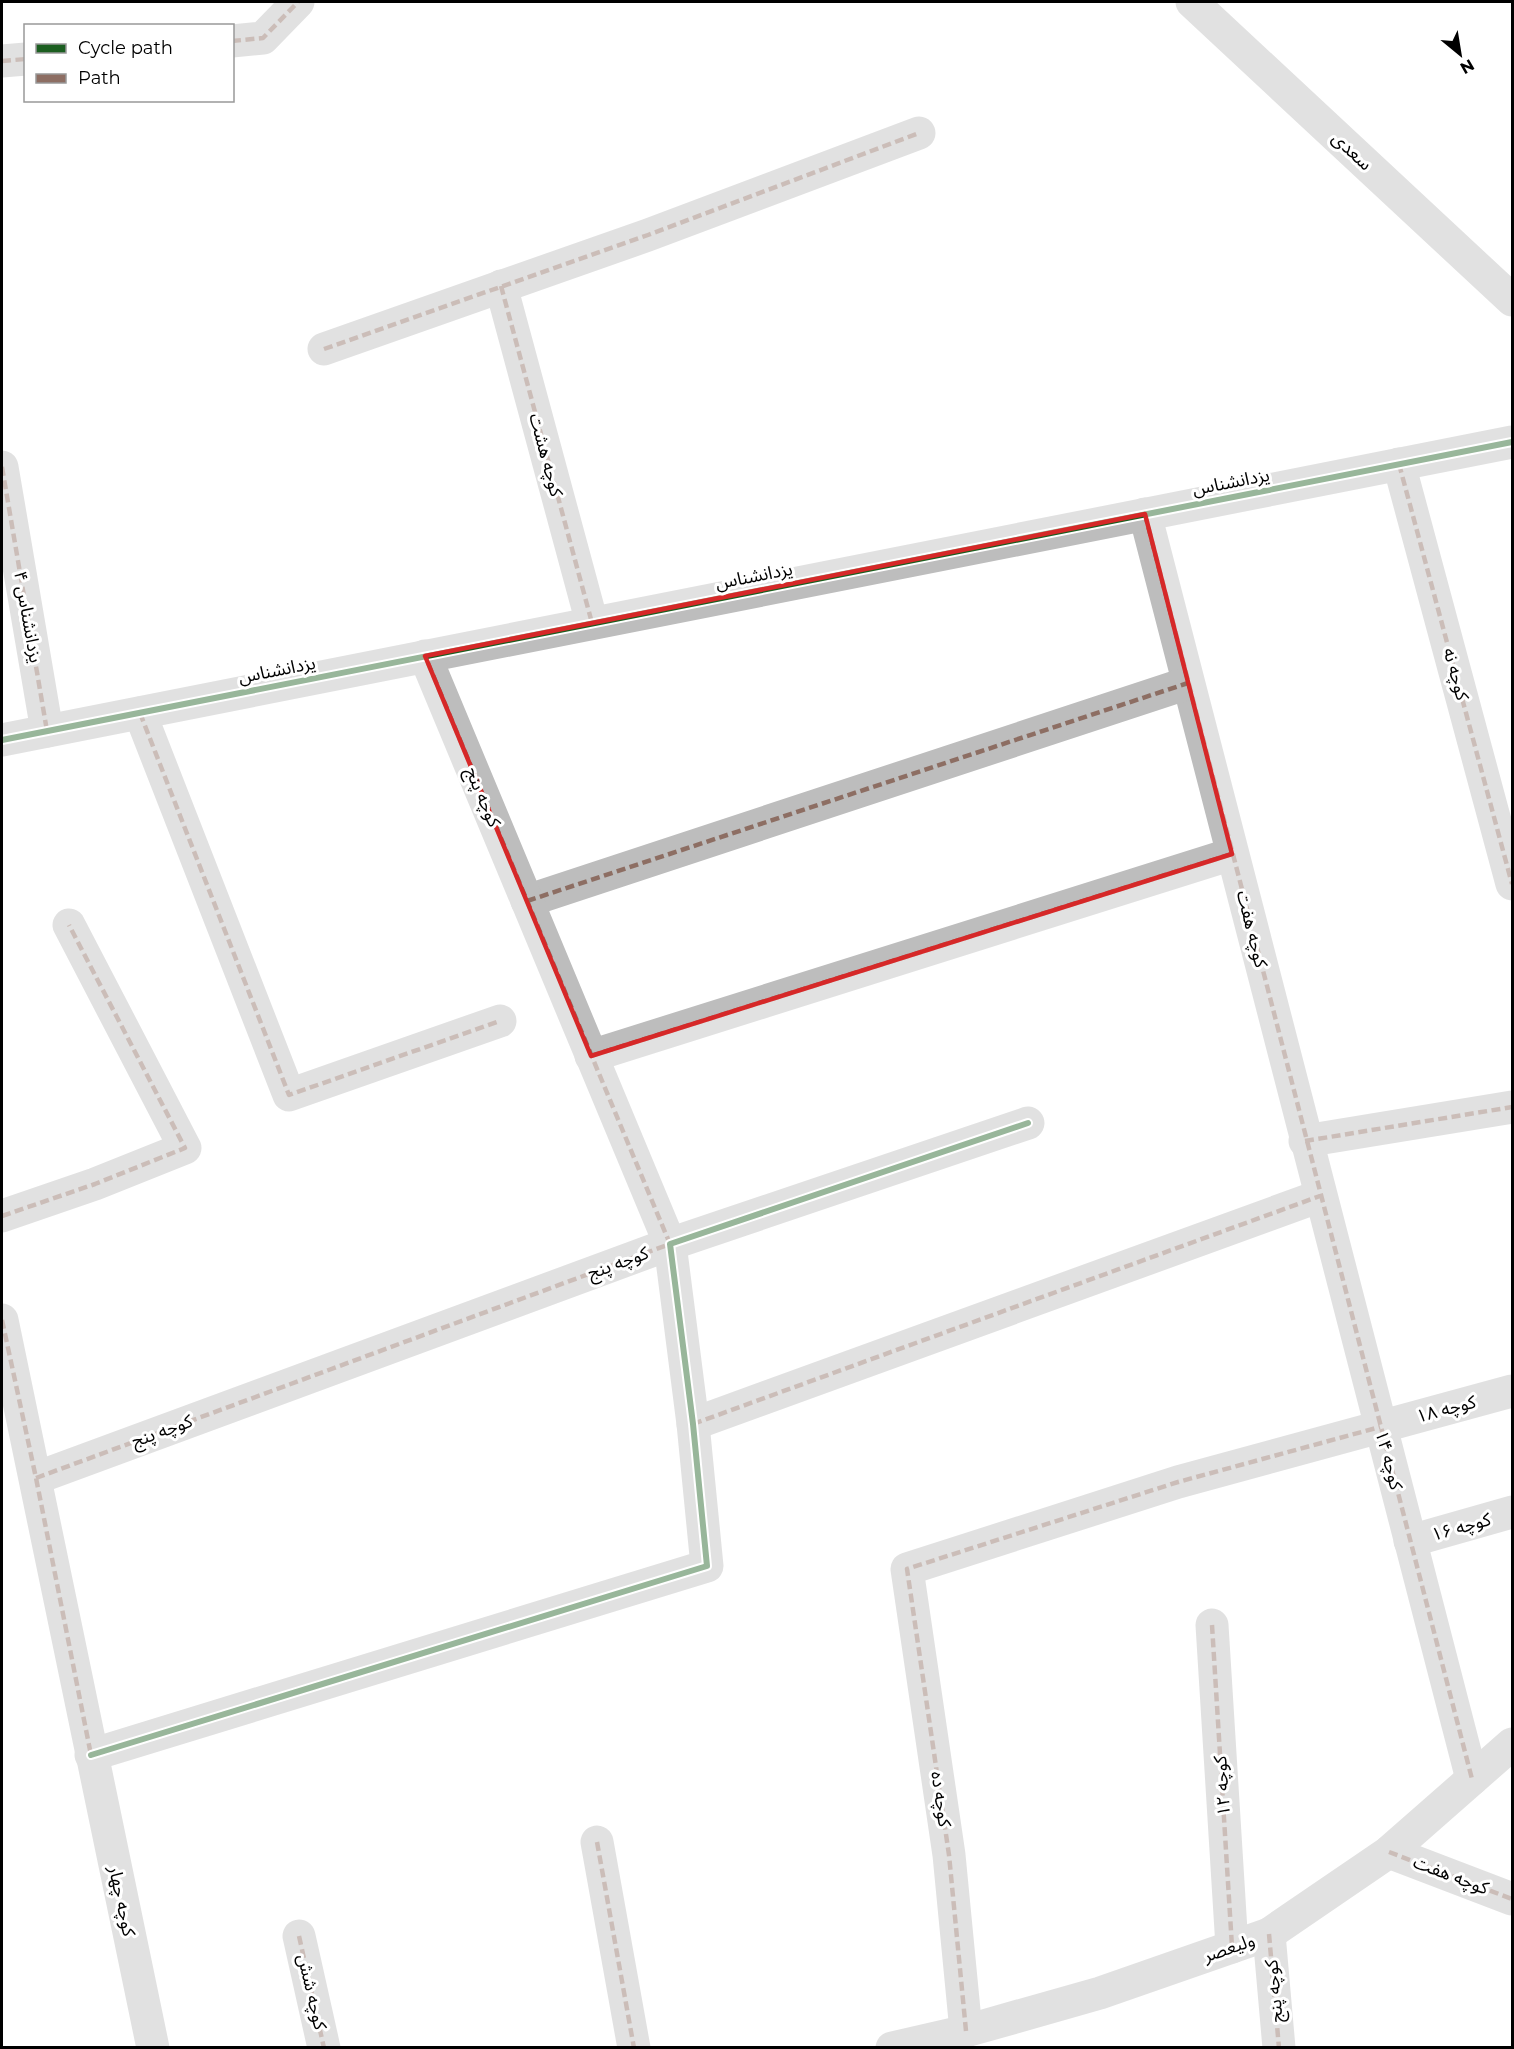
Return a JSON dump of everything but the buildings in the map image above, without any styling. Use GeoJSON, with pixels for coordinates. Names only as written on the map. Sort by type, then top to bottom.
{"type":"FeatureCollection","features":[{"type":"Feature","properties":{"kind":"street"},"geometry":{"type":"LineString","coordinates":[[234,41],[262,38],[298,2]]}},
{"type":"Feature","properties":{"kind":"street","name":"سعدی"},"geometry":{"type":"LineString","coordinates":[[1192,2],[1512,300]]}},
{"type":"Feature","properties":{"kind":"street"},"geometry":{"type":"LineString","coordinates":[[2,61],[24,59]]}},
{"type":"Feature","properties":{"kind":"street"},"geometry":{"type":"LineString","coordinates":[[324,349],[648,235],[919,133]]}},
{"type":"Feature","properties":{"kind":"street","name":"کوچه هشت"},"geometry":{"type":"LineString","coordinates":[[501,286],[592,623]]}},
{"type":"Feature","properties":{"kind":"street","name":"یزدانشناس"},"geometry":{"type":"LineString","coordinates":[[2,740],[1512,442]]}},
{"type":"Feature","properties":{"kind":"street","name":"کوچه نه"},"geometry":{"type":"LineString","coordinates":[[1399,464],[1512,884]]}},
{"type":"Feature","properties":{"kind":"street","name":"یزدانشناس ۴"},"geometry":{"type":"LineString","coordinates":[[2,467],[47,730]]}},
{"type":"Feature","properties":{"kind":"street","name":"کوچه هفت"},"geometry":{"type":"LineString","coordinates":[[1145,514],[1305,1141]]}},
{"type":"Feature","properties":{"kind":"street","name":"کوچه پنج"},"geometry":{"type":"LineString","coordinates":[[36,1478],[670,1244],[425,656]]}},
{"type":"Feature","properties":{"kind":"street"},"geometry":{"type":"LineString","coordinates":[[527,901],[1188,683]]}},
{"type":"Feature","properties":{"kind":"street"},"geometry":{"type":"LineString","coordinates":[[140,713],[289,1095],[500,1021]]}},
{"type":"Feature","properties":{"kind":"street"},"geometry":{"type":"LineString","coordinates":[[591,1056],[1232,854]]}},
{"type":"Feature","properties":{"kind":"street"},"geometry":{"type":"LineString","coordinates":[[2,1216],[95,1184],[185,1148],[69,925]]}},
{"type":"Feature","properties":{"kind":"street"},"geometry":{"type":"LineString","coordinates":[[1305,1141],[1512,1107]]}},
{"type":"Feature","properties":{"kind":"street"},"geometry":{"type":"LineString","coordinates":[[91,1755],[707,1566],[693,1424],[670,1244],[1028,1123]]}},
{"type":"Feature","properties":{"kind":"street","name":"کوچه ۱۴"},"geometry":{"type":"LineString","coordinates":[[1305,1141],[1472,1779]]}},
{"type":"Feature","properties":{"kind":"street"},"geometry":{"type":"LineString","coordinates":[[693,1424],[1320,1196]]}},
{"type":"Feature","properties":{"kind":"street","name":"کوچه چهار"},"geometry":{"type":"LineString","coordinates":[[2,1320],[153,2048]]}},
{"type":"Feature","properties":{"kind":"street","name":"کوچه ۱۸"},"geometry":{"type":"LineString","coordinates":[[907,1569],[1178,1482],[1512,1391]]}},
{"type":"Feature","properties":{"kind":"street","name":"کوچه ۱۶"},"geometry":{"type":"LineString","coordinates":[[1410,1541],[1512,1512]]}},
{"type":"Feature","properties":{"kind":"street","name":"کوچه ده"},"geometry":{"type":"LineString","coordinates":[[907,1569],[949,1855],[966,2031]]}},
{"type":"Feature","properties":{"kind":"street","name":"کوچه ۱۲"},"geometry":{"type":"LineString","coordinates":[[1212,1625],[1232,1947]]}},
{"type":"Feature","properties":{"kind":"street","name":"ولیعصر"},"geometry":{"type":"LineString","coordinates":[[892,2048],[966,2031],[1100,1993],[1269,1934],[1389,1852],[1512,1744]]}},
{"type":"Feature","properties":{"kind":"street"},"geometry":{"type":"LineString","coordinates":[[597,1842],[634,2048]]}},
{"type":"Feature","properties":{"kind":"street","name":"کوچه هفت"},"geometry":{"type":"LineString","coordinates":[[1389,1852],[1512,1899]]}},
{"type":"Feature","properties":{"kind":"street","name":"کوچه پنج"},"geometry":{"type":"LineString","coordinates":[[1269,1934],[1279,2048]]}},
{"type":"Feature","properties":{"kind":"street","name":"کوچه شش"},"geometry":{"type":"LineString","coordinates":[[299,1936],[324,2048]]}},
{"type":"Feature","properties":{"kind":"highlighted area"},"geometry":{"type":"Polygon","coordinates":[[[1145,514],[1232,854],[591,1056],[425,656],[1145,514]]]}},
{"type":"Feature","properties":{"kind":"marked path"},"geometry":{"type":"LineString","coordinates":[[234,41],[263,38],[298,2]]}},
{"type":"Feature","properties":{"kind":"marked path"},"geometry":{"type":"LineString","coordinates":[[2,61],[24,59]]}},
{"type":"Feature","properties":{"kind":"marked path"},"geometry":{"type":"LineString","coordinates":[[324,349],[648,235],[919,133]]}},
{"type":"Feature","properties":{"kind":"marked path"},"geometry":{"type":"LineString","coordinates":[[501,286],[592,623]]}},
{"type":"Feature","properties":{"kind":"marked path"},"geometry":{"type":"LineString","coordinates":[[1399,464],[1512,884]]}},
{"type":"Feature","properties":{"kind":"marked path"},"geometry":{"type":"LineString","coordinates":[[2,467],[47,731]]}},
{"type":"Feature","properties":{"kind":"marked path"},"geometry":{"type":"LineString","coordinates":[[1145,514],[1472,1779]]}},
{"type":"Feature","properties":{"kind":"marked path"},"geometry":{"type":"LineString","coordinates":[[36,1478],[670,1244],[425,656]]}},
{"type":"Feature","properties":{"kind":"marked path"},"geometry":{"type":"LineString","coordinates":[[527,901],[1188,683]]}},
{"type":"Feature","properties":{"kind":"marked path"},"geometry":{"type":"LineString","coordinates":[[140,713],[289,1095],[500,1021]]}},
{"type":"Feature","properties":{"kind":"marked path"},"geometry":{"type":"LineString","coordinates":[[591,1056],[1232,854]]}},
{"type":"Feature","properties":{"kind":"marked path"},"geometry":{"type":"LineString","coordinates":[[2,1216],[95,1184],[185,1148],[69,925]]}},
{"type":"Feature","properties":{"kind":"marked path"},"geometry":{"type":"LineString","coordinates":[[1305,1141],[1512,1107]]}},
{"type":"Feature","properties":{"kind":"marked path"},"geometry":{"type":"LineString","coordinates":[[693,1424],[1320,1196]]}},
{"type":"Feature","properties":{"kind":"marked path"},"geometry":{"type":"LineString","coordinates":[[2,1320],[91,1755],[96,1753]]}},
{"type":"Feature","properties":{"kind":"marked path"},"geometry":{"type":"LineString","coordinates":[[966,2031],[949,1855],[907,1569],[1178,1482],[1380,1427]]}},
{"type":"Feature","properties":{"kind":"marked path"},"geometry":{"type":"LineString","coordinates":[[1212,1625],[1232,1947]]}},
{"type":"Feature","properties":{"kind":"marked path"},"geometry":{"type":"LineString","coordinates":[[597,1842],[634,2048]]}},
{"type":"Feature","properties":{"kind":"marked path"},"geometry":{"type":"LineString","coordinates":[[1389,1852],[1512,1899]]}},
{"type":"Feature","properties":{"kind":"marked path"},"geometry":{"type":"LineString","coordinates":[[1269,1934],[1279,2048]]}},
{"type":"Feature","properties":{"kind":"marked path"},"geometry":{"type":"LineString","coordinates":[[299,1936],[324,2048]]}},
{"type":"Feature","properties":{"kind":"cycle path"},"geometry":{"type":"LineString","coordinates":[[2,740],[1512,442]]}},
{"type":"Feature","properties":{"kind":"cycle path"},"geometry":{"type":"LineString","coordinates":[[91,1755],[707,1566],[693,1424],[670,1244],[1028,1123]]}}]}
